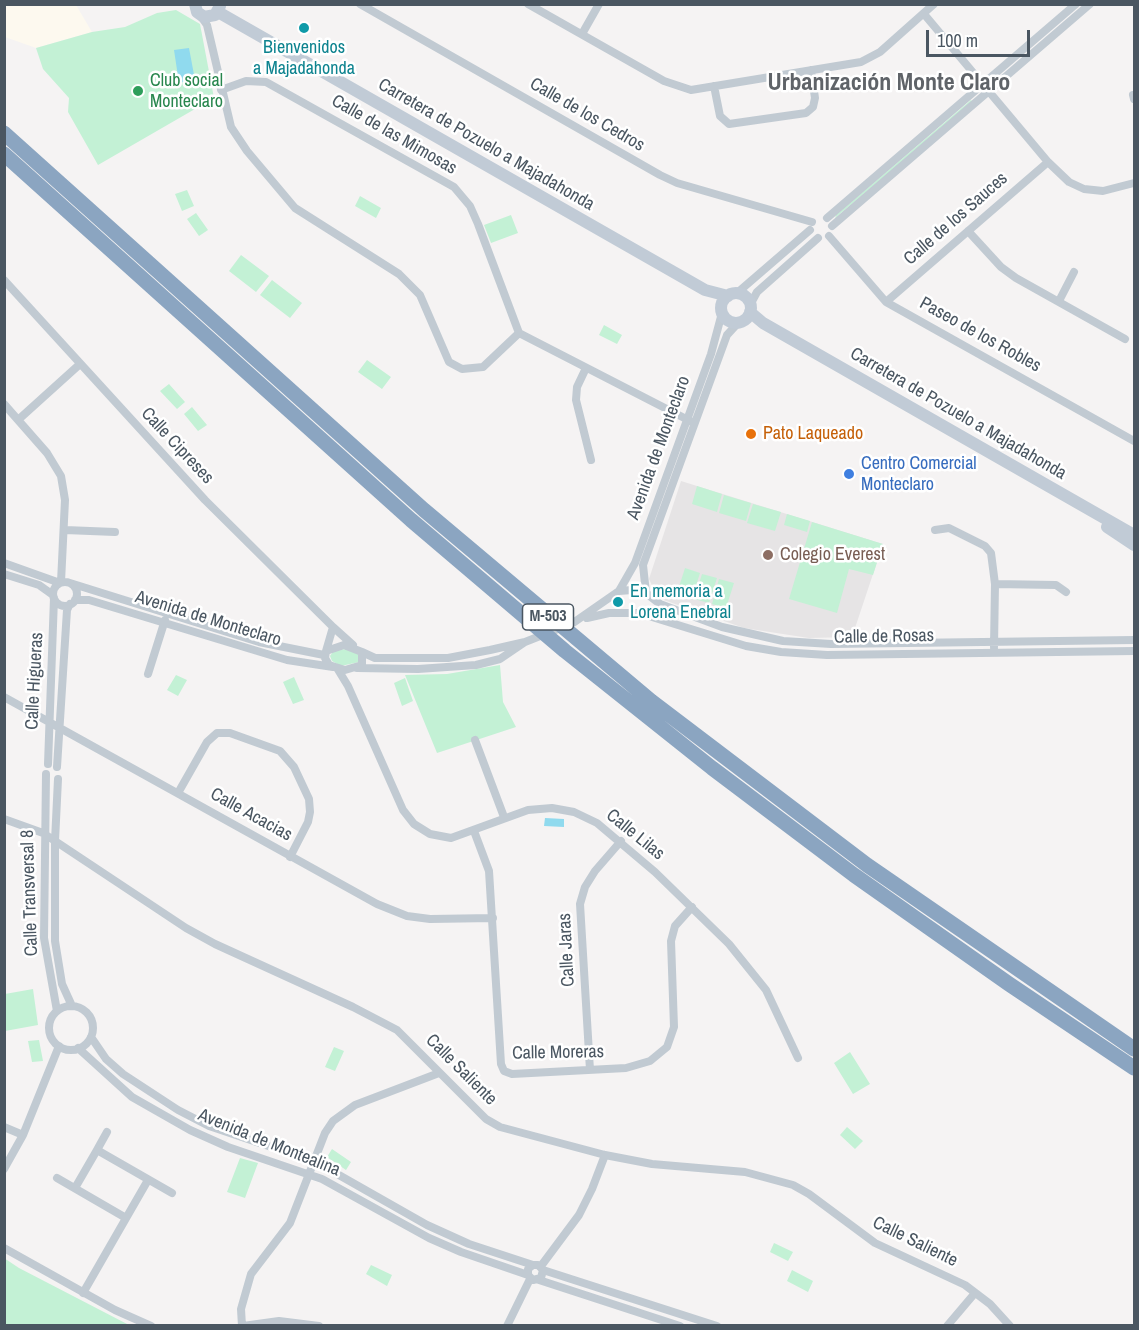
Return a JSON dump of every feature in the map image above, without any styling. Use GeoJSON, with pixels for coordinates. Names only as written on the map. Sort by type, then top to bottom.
{"type":"FeatureCollection","features":[{"type":"Feature","properties":{"kind":"highway","name":"M-503"},"geometry":{"type":"LineString","coordinates":[[4,133],[424,510],[600,660],[713,750],[867,865],[1134,1049]]}},
{"type":"Feature","properties":{"kind":"highway","name":"M-503"},"geometry":{"type":"LineString","coordinates":[[4,154],[402,513],[639,711],[774,816],[892,902],[1134,1068]]}},
{"type":"Feature","properties":{"kind":"street","name":"Calle de los Cedros"},"geometry":{"type":"LineString","coordinates":[[360,4],[660,175],[677,183],[811,226]]}},
{"type":"Feature","properties":{"kind":"street"},"geometry":{"type":"LineString","coordinates":[[528,4],[675,87],[691,90],[861,62],[880,52],[934,4]]}},
{"type":"Feature","properties":{"kind":"street"},"geometry":{"type":"LineString","coordinates":[[582,34],[599,4]]}},
{"type":"Feature","properties":{"kind":"street"},"geometry":{"type":"LineString","coordinates":[[811,226],[818,238],[829,236],[832,226],[1076,4]]}},
{"type":"Feature","properties":{"kind":"street"},"geometry":{"type":"LineString","coordinates":[[721,310],[733,295],[811,226],[816,218],[827,218],[1090,4]]}},
{"type":"Feature","properties":{"kind":"street"},"geometry":{"type":"LineString","coordinates":[[208,13],[221,90],[231,127],[295,208],[399,274],[420,295],[432,320],[442,352],[449,362],[462,369],[483,367],[519,333],[690,421]]}},
{"type":"Feature","properties":{"kind":"street","name":"Carretera de Pozuelo a Majadahonda"},"geometry":{"type":"LineString","coordinates":[[208,13],[702,289],[733,295]]}},
{"type":"Feature","properties":{"kind":"street"},"geometry":{"type":"LineString","coordinates":[[924,14],[1048,162],[1069,182],[1084,189],[1103,191],[1134,183]]}},
{"type":"Feature","properties":{"kind":"street"},"geometry":{"type":"LineString","coordinates":[[714,86],[720,116],[729,124],[806,113],[813,107],[815,98],[811,70]]}},
{"type":"Feature","properties":{"kind":"street","name":"Calle de las Mimosas"},"geometry":{"type":"LineString","coordinates":[[221,90],[246,81],[266,82],[454,188],[470,206],[519,333]]}},
{"type":"Feature","properties":{"kind":"street","name":"Calle de los Sauces"},"geometry":{"type":"LineString","coordinates":[[886,302],[1048,162]]}},
{"type":"Feature","properties":{"kind":"street"},"geometry":{"type":"LineString","coordinates":[[827,218],[832,226]]}},
{"type":"Feature","properties":{"kind":"street"},"geometry":{"type":"LineString","coordinates":[[968,231],[1001,267],[1125,339]]}},
{"type":"Feature","properties":{"kind":"street","name":"Paseo de los Robles"},"geometry":{"type":"LineString","coordinates":[[829,236],[886,302],[1134,441]]}},
{"type":"Feature","properties":{"kind":"street","name":"Avenida de Monteclaro"},"geometry":{"type":"LineString","coordinates":[[620,591],[635,563],[690,421],[727,335],[745,315],[757,292],[818,238]]}},
{"type":"Feature","properties":{"kind":"street"},"geometry":{"type":"LineString","coordinates":[[1059,301],[1074,272]]}},
{"type":"Feature","properties":{"kind":"street","name":"Calle Cipreses"},"geometry":{"type":"LineString","coordinates":[[4,280],[205,500],[359,650]]}},
{"type":"Feature","properties":{"kind":"street","name":"Carretera de Pozuelo a Majadahonda"},"geometry":{"type":"LineString","coordinates":[[702,289],[728,321],[745,315],[763,323],[1134,535]]}},
{"type":"Feature","properties":{"kind":"street"},"geometry":{"type":"LineString","coordinates":[[733,295],[744,296],[745,315]]}},
{"type":"Feature","properties":{"kind":"street","name":"Avenida de Monteclaro"},"geometry":{"type":"LineString","coordinates":[[648,595],[643,565],[711,354],[721,310]]}},
{"type":"Feature","properties":{"kind":"street"},"geometry":{"type":"LineString","coordinates":[[18,420],[80,364]]}},
{"type":"Feature","properties":{"kind":"street"},"geometry":{"type":"LineString","coordinates":[[586,368],[577,387],[576,400],[591,460]]}},
{"type":"Feature","properties":{"kind":"street"},"geometry":{"type":"LineString","coordinates":[[4,404],[46,453],[61,476],[65,500],[64,583],[53,597],[39,585],[4,574]]}},
{"type":"Feature","properties":{"kind":"street"},"geometry":{"type":"LineString","coordinates":[[1050,487],[1134,528]]}},
{"type":"Feature","properties":{"kind":"street"},"geometry":{"type":"LineString","coordinates":[[1050,487],[1134,545]]}},
{"type":"Feature","properties":{"kind":"street"},"geometry":{"type":"LineString","coordinates":[[935,530],[949,528],[985,546],[991,553],[995,584],[995,642],[992,652]]}},
{"type":"Feature","properties":{"kind":"street"},"geometry":{"type":"LineString","coordinates":[[65,530],[115,532]]}},
{"type":"Feature","properties":{"kind":"street","name":"Avenida de Monteclaro"},"geometry":{"type":"LineString","coordinates":[[4,563],[285,649],[325,653],[340,645],[359,650]]}},
{"type":"Feature","properties":{"kind":"street"},"geometry":{"type":"LineString","coordinates":[[64,583],[76,591],[72,602]]}},
{"type":"Feature","properties":{"kind":"street"},"geometry":{"type":"LineString","coordinates":[[995,584],[1056,585],[1066,592]]}},
{"type":"Feature","properties":{"kind":"street"},"geometry":{"type":"LineString","coordinates":[[576,621],[620,591],[648,595],[648,608],[639,613]]}},
{"type":"Feature","properties":{"kind":"street","name":"Calle de Rosas"},"geometry":{"type":"LineString","coordinates":[[648,595],[660,604],[722,627],[783,641],[831,644],[1134,640]]}},
{"type":"Feature","properties":{"kind":"street","name":"Avenida de Monteclaro"},"geometry":{"type":"LineString","coordinates":[[53,597],[61,605],[89,600],[286,660],[335,668],[356,668]]}},
{"type":"Feature","properties":{"kind":"street","name":"Calle Higueras"},"geometry":{"type":"LineString","coordinates":[[47,769],[53,597]]}},
{"type":"Feature","properties":{"kind":"street"},"geometry":{"type":"LineString","coordinates":[[359,650],[375,658],[448,658],[525,642],[576,621],[613,613],[608,600]]}},
{"type":"Feature","properties":{"kind":"street","name":"Calle Higueras"},"geometry":{"type":"LineString","coordinates":[[57,767],[67,610],[72,602]]}},
{"type":"Feature","properties":{"kind":"street","name":"Calle de Rosas"},"geometry":{"type":"LineString","coordinates":[[613,613],[639,613],[746,646],[781,652],[827,655],[1134,651]]}},
{"type":"Feature","properties":{"kind":"street"},"geometry":{"type":"LineString","coordinates":[[148,674],[166,614]]}},
{"type":"Feature","properties":{"kind":"street"},"geometry":{"type":"LineString","coordinates":[[325,653],[333,627]]}},
{"type":"Feature","properties":{"kind":"street"},"geometry":{"type":"LineString","coordinates":[[356,668],[418,669],[476,665],[500,659],[525,642]]}},
{"type":"Feature","properties":{"kind":"street"},"geometry":{"type":"LineString","coordinates":[[348,686],[356,668],[364,661],[359,650]]}},
{"type":"Feature","properties":{"kind":"street","name":"Calle Lilas"},"geometry":{"type":"LineString","coordinates":[[325,653],[326,661],[335,668],[348,686],[403,810],[414,824],[430,834],[452,838],[504,817],[528,810],[552,808],[574,812],[597,823],[621,841],[729,944],[766,990],[798,1058]]}},
{"type":"Feature","properties":{"kind":"street","name":"Calle Acacias"},"geometry":{"type":"LineString","coordinates":[[4,697],[377,904],[407,916],[456,920],[493,918]]}},
{"type":"Feature","properties":{"kind":"street"},"geometry":{"type":"LineString","coordinates":[[178,793],[207,742],[217,733],[230,733],[280,751],[294,767],[309,799],[310,812],[290,857]]}},
{"type":"Feature","properties":{"kind":"street"},"geometry":{"type":"LineString","coordinates":[[475,740],[504,817]]}},
{"type":"Feature","properties":{"kind":"street","name":"Calle Transversal 8"},"geometry":{"type":"LineString","coordinates":[[47,769],[43,833],[44,938],[57,1011]]}},
{"type":"Feature","properties":{"kind":"street","name":"Calle Transversal 8"},"geometry":{"type":"LineString","coordinates":[[58,779],[55,841],[55,941],[62,984],[72,1006]]}},
{"type":"Feature","properties":{"kind":"street","name":"Calle Saliente"},"geometry":{"type":"LineString","coordinates":[[4,819],[43,833],[186,928],[214,944],[361,1011],[397,1030],[486,1119],[500,1127],[605,1155],[652,1164],[745,1172],[793,1185],[809,1194],[875,1243],[953,1278],[990,1304],[1010,1326]]}},
{"type":"Feature","properties":{"kind":"street","name":"Calle Moreras"},"geometry":{"type":"LineString","coordinates":[[474,831],[489,871],[501,1064],[504,1071],[512,1074],[626,1068],[650,1061],[667,1047],[674,1027],[671,941],[675,926],[692,907]]}},
{"type":"Feature","properties":{"kind":"street","name":"Calle Jaras"},"geometry":{"type":"LineString","coordinates":[[590,1070],[580,904],[585,887],[595,871],[621,841]]}},
{"type":"Feature","properties":{"kind":"street"},"geometry":{"type":"LineString","coordinates":[[72,1006],[87,1013],[93,1029],[91,1037],[78,1048],[59,1046],[52,1038],[49,1029],[51,1019],[57,1011],[72,1006]]}},
{"type":"Feature","properties":{"kind":"street","name":"Avenida de Montealina"},"geometry":{"type":"LineString","coordinates":[[91,1037],[106,1059],[123,1074],[178,1110],[245,1139],[316,1162],[427,1225],[469,1244],[717,1326]]}},
{"type":"Feature","properties":{"kind":"street"},"geometry":{"type":"LineString","coordinates":[[4,1169],[22,1134],[59,1046]]}},
{"type":"Feature","properties":{"kind":"street","name":"Avenida de Montealina"},"geometry":{"type":"LineString","coordinates":[[78,1048],[132,1097],[169,1120],[228,1147],[311,1174],[429,1238],[532,1278],[681,1326]]}},
{"type":"Feature","properties":{"kind":"street"},"geometry":{"type":"LineString","coordinates":[[319,1326],[279,1321],[242,1326],[241,1309],[251,1274],[290,1223],[326,1133],[341,1113],[372,1098],[439,1073]]}},
{"type":"Feature","properties":{"kind":"street"},"geometry":{"type":"LineString","coordinates":[[4,1127],[22,1134]]}},
{"type":"Feature","properties":{"kind":"street"},"geometry":{"type":"LineString","coordinates":[[75,1188],[107,1132]]}},
{"type":"Feature","properties":{"kind":"street"},"geometry":{"type":"LineString","coordinates":[[97,1150],[172,1193]]}},
{"type":"Feature","properties":{"kind":"street"},"geometry":{"type":"LineString","coordinates":[[507,1326],[512,1311],[539,1267],[579,1215],[605,1155]]}},
{"type":"Feature","properties":{"kind":"street"},"geometry":{"type":"LineString","coordinates":[[57,1178],[126,1218]]}},
{"type":"Feature","properties":{"kind":"street"},"geometry":{"type":"LineString","coordinates":[[83,1293],[148,1179]]}},
{"type":"Feature","properties":{"kind":"street"},"geometry":{"type":"LineString","coordinates":[[4,1248],[83,1293],[151,1326]]}},
{"type":"Feature","properties":{"kind":"street"},"geometry":{"type":"LineString","coordinates":[[532,1278],[528,1269],[539,1267]]}},
{"type":"Feature","properties":{"kind":"street"},"geometry":{"type":"LineString","coordinates":[[947,1326],[975,1293]]}},
{"type":"Feature","properties":{"kind":"shaded area"},"geometry":{"type":"Polygon","coordinates":[[[5,5],[76,5],[92,32],[36,48],[5,37],[5,5]]]}},
{"type":"Feature","properties":{"kind":"shaded area","name":"Colegio Everest"},"geometry":{"type":"Polygon","coordinates":[[[681,481],[883,544],[852,637],[809,638],[744,628],[658,598],[649,579],[681,481]]]}},
{"type":"Feature","properties":{"kind":"green space","name":"Club social Monteclaro"},"geometry":{"type":"Polygon","coordinates":[[[176,10],[200,24],[214,98],[98,165],[68,112],[69,98],[43,69],[36,48],[92,32],[125,27],[157,13],[176,10]]]}},
{"type":"Feature","properties":{"kind":"green space"},"geometry":{"type":"Polygon","coordinates":[[[971,100],[973,102],[835,218],[836,215],[971,100]]]}},
{"type":"Feature","properties":{"kind":"green space"},"geometry":{"type":"Polygon","coordinates":[[[187,190],[194,206],[182,211],[175,194],[187,190]]]}},
{"type":"Feature","properties":{"kind":"green space"},"geometry":{"type":"Polygon","coordinates":[[[360,196],[381,208],[376,218],[355,206],[360,196]]]}},
{"type":"Feature","properties":{"kind":"green space"},"geometry":{"type":"Polygon","coordinates":[[[196,213],[208,230],[199,236],[187,219],[196,213]]]}},
{"type":"Feature","properties":{"kind":"green space"},"geometry":{"type":"Polygon","coordinates":[[[511,215],[518,233],[491,243],[484,225],[511,215]]]}},
{"type":"Feature","properties":{"kind":"green space"},"geometry":{"type":"Polygon","coordinates":[[[241,255],[269,276],[256,292],[229,271],[241,255]]]}},
{"type":"Feature","properties":{"kind":"green space"},"geometry":{"type":"Polygon","coordinates":[[[272,280],[302,303],[290,318],[260,295],[272,280]]]}},
{"type":"Feature","properties":{"kind":"green space"},"geometry":{"type":"Polygon","coordinates":[[[604,325],[622,335],[617,344],[599,335],[604,325]]]}},
{"type":"Feature","properties":{"kind":"green space"},"geometry":{"type":"Polygon","coordinates":[[[367,360],[391,377],[382,389],[358,372],[367,360]]]}},
{"type":"Feature","properties":{"kind":"green space"},"geometry":{"type":"Polygon","coordinates":[[[169,384],[185,402],[177,409],[160,391],[169,384]]]}},
{"type":"Feature","properties":{"kind":"green space"},"geometry":{"type":"Polygon","coordinates":[[[192,407],[207,425],[198,431],[184,414],[192,407]]]}},
{"type":"Feature","properties":{"kind":"green space"},"geometry":{"type":"Polygon","coordinates":[[[697,486],[722,494],[717,512],[692,504],[697,486]]]}},
{"type":"Feature","properties":{"kind":"green space"},"geometry":{"type":"Polygon","coordinates":[[[724,495],[751,503],[746,521],[719,513],[724,495]]]}},
{"type":"Feature","properties":{"kind":"green space"},"geometry":{"type":"Polygon","coordinates":[[[753,504],[781,512],[775,531],[747,523],[753,504]]]}},
{"type":"Feature","properties":{"kind":"green space"},"geometry":{"type":"Polygon","coordinates":[[[787,514],[810,521],[807,532],[784,525],[787,514]]]}},
{"type":"Feature","properties":{"kind":"green space"},"geometry":{"type":"Polygon","coordinates":[[[812,522],[883,544],[873,575],[849,569],[837,613],[789,599],[812,522]]]}},
{"type":"Feature","properties":{"kind":"green space"},"geometry":{"type":"Polygon","coordinates":[[[685,568],[700,573],[692,598],[677,593],[685,568]]]}},
{"type":"Feature","properties":{"kind":"green space"},"geometry":{"type":"Polygon","coordinates":[[[702,574],[717,578],[709,603],[694,599],[702,574]]]}},
{"type":"Feature","properties":{"kind":"green space"},"geometry":{"type":"Polygon","coordinates":[[[719,579],[734,583],[726,608],[712,604],[719,579]]]}},
{"type":"Feature","properties":{"kind":"green space"},"geometry":{"type":"Polygon","coordinates":[[[349,649],[359,654],[359,662],[341,666],[332,661],[330,656],[334,650],[349,649]]]}},
{"type":"Feature","properties":{"kind":"green space"},"geometry":{"type":"Polygon","coordinates":[[[500,665],[503,702],[516,727],[437,753],[405,675],[447,674],[500,665]]]}},
{"type":"Feature","properties":{"kind":"green space"},"geometry":{"type":"Polygon","coordinates":[[[176,675],[187,680],[178,696],[167,690],[176,675]]]}},
{"type":"Feature","properties":{"kind":"green space"},"geometry":{"type":"Polygon","coordinates":[[[294,677],[304,700],[293,704],[283,682],[294,677]]]}},
{"type":"Feature","properties":{"kind":"green space"},"geometry":{"type":"Polygon","coordinates":[[[405,678],[413,701],[402,706],[394,683],[405,678]]]}},
{"type":"Feature","properties":{"kind":"green space"},"geometry":{"type":"Polygon","coordinates":[[[33,989],[38,1025],[5,1031],[5,994],[33,989]]]}},
{"type":"Feature","properties":{"kind":"green space"},"geometry":{"type":"Polygon","coordinates":[[[39,1040],[43,1061],[32,1062],[28,1041],[39,1040]]]}},
{"type":"Feature","properties":{"kind":"green space"},"geometry":{"type":"Polygon","coordinates":[[[334,1047],[344,1051],[335,1071],[325,1067],[334,1047]]]}},
{"type":"Feature","properties":{"kind":"green space"},"geometry":{"type":"Polygon","coordinates":[[[850,1052],[870,1084],[853,1094],[834,1063],[850,1052]]]}},
{"type":"Feature","properties":{"kind":"green space"},"geometry":{"type":"Polygon","coordinates":[[[847,1127],[863,1141],[855,1149],[840,1135],[847,1127]]]}},
{"type":"Feature","properties":{"kind":"green space"},"geometry":{"type":"Polygon","coordinates":[[[332,1149],[351,1162],[346,1170],[327,1157],[332,1149]]]}},
{"type":"Feature","properties":{"kind":"green space"},"geometry":{"type":"Polygon","coordinates":[[[240,1158],[258,1163],[245,1198],[227,1192],[240,1158]]]}},
{"type":"Feature","properties":{"kind":"green space"},"geometry":{"type":"Polygon","coordinates":[[[774,1243],[793,1252],[788,1261],[770,1252],[774,1243]]]}},
{"type":"Feature","properties":{"kind":"green space"},"geometry":{"type":"Polygon","coordinates":[[[4,1258],[19,1268],[129,1325],[5,1325],[4,1258]]]}},
{"type":"Feature","properties":{"kind":"green space"},"geometry":{"type":"Polygon","coordinates":[[[371,1265],[392,1275],[387,1286],[366,1274],[371,1265]]]}},
{"type":"Feature","properties":{"kind":"green space"},"geometry":{"type":"Polygon","coordinates":[[[792,1270],[813,1281],[808,1292],[787,1281],[792,1270]]]}},
{"type":"Feature","properties":{"kind":"water"},"geometry":{"type":"Polygon","coordinates":[[[189,48],[195,80],[179,83],[174,50],[189,48]]]}},
{"type":"Feature","properties":{"kind":"water"},"geometry":{"type":"Polygon","coordinates":[[[545,818],[564,819],[564,827],[544,826],[545,818]]]}},
{"type":"Feature","properties":{"kind":"place","name":"Bienvenidos a Majadahonda"},"geometry":{"type":"Point","coordinates":[304,28]}},
{"type":"Feature","properties":{"kind":"place","name":"Club social Monteclaro"},"geometry":{"type":"Point","coordinates":[138,91]}},
{"type":"Feature","properties":{"kind":"place","name":"Pato Laqueado"},"geometry":{"type":"Point","coordinates":[751,434]}},
{"type":"Feature","properties":{"kind":"place","name":"Centro Comercial Monteclaro"},"geometry":{"type":"Point","coordinates":[849,474]}},
{"type":"Feature","properties":{"kind":"place","name":"Colegio Everest"},"geometry":{"type":"Point","coordinates":[768,555]}},
{"type":"Feature","properties":{"kind":"place","name":"En memoria a Lorena Enebral"},"geometry":{"type":"Point","coordinates":[618,602]}},
{"type":"Feature","properties":{"kind":"district","name":"Urbanización Monte Claro"},"geometry":{"type":"Point","coordinates":[889,84]}}]}
